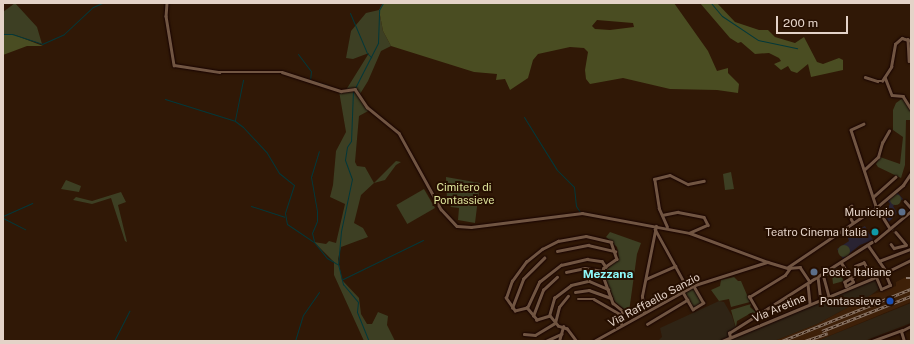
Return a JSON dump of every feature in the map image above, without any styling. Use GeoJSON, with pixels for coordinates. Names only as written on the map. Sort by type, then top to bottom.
{"type":"FeatureCollection","features":[{"type":"Feature","properties":{"kind":"street"},"geometry":{"type":"LineString","coordinates":[[167,3],[166,16],[174,65],[219,72],[282,72],[341,91],[355,89],[367,107],[399,133],[436,200],[457,226],[471,227],[582,213],[656,228],[667,228],[690,233],[768,262],[789,268],[800,267],[809,283],[810,304]]}},
{"type":"Feature","properties":{"kind":"street"},"geometry":{"type":"LineString","coordinates":[[865,77],[880,82],[891,67],[895,44],[902,38],[910,40],[909,61]]}},
{"type":"Feature","properties":{"kind":"street"},"geometry":{"type":"LineString","coordinates":[[884,77],[892,95],[903,96],[911,109]]}},
{"type":"Feature","properties":{"kind":"street"},"geometry":{"type":"LineString","coordinates":[[864,124],[851,130],[877,208],[891,228]]}},
{"type":"Feature","properties":{"kind":"street"},"geometry":{"type":"LineString","coordinates":[[865,169],[878,156],[882,143],[889,131]]}},
{"type":"Feature","properties":{"kind":"street"},"geometry":{"type":"LineString","coordinates":[[759,314],[749,297],[785,275],[789,268],[854,222],[877,208],[903,185],[911,173]]}},
{"type":"Feature","properties":{"kind":"street"},"geometry":{"type":"LineString","coordinates":[[667,228],[662,215],[654,179],[670,175],[688,184],[704,181]]}},
{"type":"Feature","properties":{"kind":"street"},"geometry":{"type":"LineString","coordinates":[[873,197],[895,176]]}},
{"type":"Feature","properties":{"kind":"street"},"geometry":{"type":"LineString","coordinates":[[730,337],[729,333],[873,242],[911,210],[905,201]]}},
{"type":"Feature","properties":{"kind":"street"},"geometry":{"type":"LineString","coordinates":[[852,206],[846,210],[854,222]]}},
{"type":"Feature","properties":{"kind":"street"},"geometry":{"type":"LineString","coordinates":[[662,215],[678,212],[704,217],[708,225],[690,233]]}},
{"type":"Feature","properties":{"kind":"street"},"geometry":{"type":"LineString","coordinates":[[656,228],[688,288]]}},
{"type":"Feature","properties":{"kind":"street"},"geometry":{"type":"LineString","coordinates":[[644,313],[642,296],[656,228]]}},
{"type":"Feature","properties":{"kind":"street"},"geometry":{"type":"LineString","coordinates":[[890,244],[894,248],[906,245],[896,233]]}},
{"type":"Feature","properties":{"kind":"street"},"geometry":{"type":"LineString","coordinates":[[602,271],[617,260],[616,251],[609,240],[592,237],[568,238],[546,246],[528,259],[514,278],[506,297],[511,306],[517,312],[526,308],[536,285],[555,268],[561,265],[587,259],[601,261],[606,267]]}},
{"type":"Feature","properties":{"kind":"street"},"geometry":{"type":"LineString","coordinates":[[557,251],[588,245],[616,251]]}},
{"type":"Feature","properties":{"kind":"street"},"geometry":{"type":"LineString","coordinates":[[868,245],[880,261],[890,285],[881,289],[876,277]]}},
{"type":"Feature","properties":{"kind":"street"},"geometry":{"type":"LineString","coordinates":[[880,261],[911,249]]}},
{"type":"Feature","properties":{"kind":"street"},"geometry":{"type":"LineString","coordinates":[[511,306],[523,279],[544,258]]}},
{"type":"Feature","properties":{"kind":"street","name":"Via Aretina"},"geometry":{"type":"LineString","coordinates":[[722,341],[886,273],[911,260]]}},
{"type":"Feature","properties":{"kind":"street","name":"Via Raffaello Sanzio"},"geometry":{"type":"LineString","coordinates":[[594,341],[688,288],[768,262]]}},
{"type":"Feature","properties":{"kind":"street"},"geometry":{"type":"LineString","coordinates":[[841,262],[851,278],[859,272]]}},
{"type":"Feature","properties":{"kind":"street"},"geometry":{"type":"LineString","coordinates":[[646,278],[675,266]]}},
{"type":"Feature","properties":{"kind":"street"},"geometry":{"type":"LineString","coordinates":[[566,272],[585,268],[602,271]]}},
{"type":"Feature","properties":{"kind":"street"},"geometry":{"type":"LineString","coordinates":[[602,271],[611,298],[622,310],[620,319],[622,325]]}},
{"type":"Feature","properties":{"kind":"street"},"geometry":{"type":"LineString","coordinates":[[823,274],[829,297]]}},
{"type":"Feature","properties":{"kind":"street"},"geometry":{"type":"LineString","coordinates":[[532,316],[543,290],[557,277]]}},
{"type":"Feature","properties":{"kind":"street"},"geometry":{"type":"LineString","coordinates":[[818,277],[821,300]]}},
{"type":"Feature","properties":{"kind":"street"},"geometry":{"type":"LineString","coordinates":[[549,316],[553,301],[568,286],[589,281],[608,289]]}},
{"type":"Feature","properties":{"kind":"street"},"geometry":{"type":"LineString","coordinates":[[809,283],[818,282]]}},
{"type":"Feature","properties":{"kind":"street"},"geometry":{"type":"LineString","coordinates":[[683,292],[693,309],[703,303],[693,286]]}},
{"type":"Feature","properties":{"kind":"street"},"geometry":{"type":"LineString","coordinates":[[575,292],[589,290],[611,298]]}},
{"type":"Feature","properties":{"kind":"street"},"geometry":{"type":"LineString","coordinates":[[524,334],[536,335],[555,323],[559,307],[568,296]]}},
{"type":"Feature","properties":{"kind":"street"},"geometry":{"type":"LineString","coordinates":[[578,299],[594,299],[622,315]]}},
{"type":"Feature","properties":{"kind":"street"},"geometry":{"type":"LineString","coordinates":[[647,324],[687,300]]}},
{"type":"Feature","properties":{"kind":"street"},"geometry":{"type":"LineString","coordinates":[[526,308],[532,316],[538,320],[549,316]]}},
{"type":"Feature","properties":{"kind":"street"},"geometry":{"type":"LineString","coordinates":[[549,316],[555,323],[568,329],[576,341]]}},
{"type":"Feature","properties":{"kind":"street"},"geometry":{"type":"LineString","coordinates":[[872,341],[899,332],[911,326]]}},
{"type":"Feature","properties":{"kind":"street"},"geometry":{"type":"LineString","coordinates":[[559,341],[563,327]]}},
{"type":"Feature","properties":{"kind":"street"},"geometry":{"type":"LineString","coordinates":[[899,332],[904,341]]}},
{"type":"Feature","properties":{"kind":"street"},"geometry":{"type":"LineString","coordinates":[[546,341],[561,334]]}},
{"type":"Feature","properties":{"kind":"shaded area"},"geometry":{"type":"Polygon","coordinates":[[[897,192],[903,199],[893,206],[897,213],[889,222],[883,214],[890,204],[887,200],[897,192]]]}},
{"type":"Feature","properties":{"kind":"shaded area"},"geometry":{"type":"Polygon","coordinates":[[[865,226],[873,240],[860,245],[843,259],[837,249],[849,241],[847,236],[865,226]]]}},
{"type":"Feature","properties":{"kind":"shaded area"},"geometry":{"type":"Polygon","coordinates":[[[906,277],[911,277],[911,302],[817,341],[774,341],[817,324],[871,295],[896,286],[896,282],[906,277]]]}},
{"type":"Feature","properties":{"kind":"shaded area"},"geometry":{"type":"Polygon","coordinates":[[[875,279],[879,289],[871,295],[817,324],[774,341],[658,341],[662,337],[660,328],[719,301],[724,302],[732,316],[738,336],[875,279]]]}},
{"type":"Feature","properties":{"kind":"shaded area"},"geometry":{"type":"Polygon","coordinates":[[[911,303],[911,323],[864,341],[817,341],[911,303]]]}},
{"type":"Feature","properties":{"kind":"green space"},"geometry":{"type":"Polygon","coordinates":[[[15,3],[37,27],[42,44],[12,34],[3,34],[3,12],[15,3]]]}},
{"type":"Feature","properties":{"kind":"green space"},"geometry":{"type":"Polygon","coordinates":[[[383,3],[674,3],[708,51],[717,71],[728,68],[728,73],[739,84],[738,93],[717,90],[670,89],[623,78],[590,84],[586,79],[585,70],[588,52],[584,48],[570,47],[538,54],[533,60],[528,78],[510,90],[505,79],[496,80],[497,74],[474,72],[391,46],[383,31],[379,10],[383,3]],[[597,20],[592,26],[595,29],[610,30],[634,27],[633,23],[597,20]]]}},
{"type":"Feature","properties":{"kind":"green space"},"geometry":{"type":"Polygon","coordinates":[[[700,3],[717,3],[735,22],[759,30],[768,30],[775,37],[795,43],[804,37],[817,62],[823,64],[839,58],[843,60],[843,70],[811,77],[808,64],[797,73],[791,71],[788,66],[781,70],[774,64],[781,61],[779,58],[769,53],[755,54],[741,42],[738,43],[730,38],[700,3]]]}},
{"type":"Feature","properties":{"kind":"green space"},"geometry":{"type":"Polygon","coordinates":[[[379,10],[383,31],[391,46],[381,51],[368,81],[360,94],[370,110],[359,116],[355,162],[357,166],[365,167],[374,183],[361,195],[354,223],[363,228],[368,237],[341,247],[338,259],[342,280],[359,298],[361,314],[367,324],[372,324],[378,312],[388,316],[387,325],[395,341],[364,341],[334,275],[334,262],[314,242],[326,244],[329,241],[336,243],[345,204],[330,197],[333,185],[336,151],[346,132],[339,91],[346,90],[369,53],[353,59],[346,58],[351,31],[366,13],[379,10]]]}},
{"type":"Feature","properties":{"kind":"green space"},"geometry":{"type":"Polygon","coordinates":[[[3,34],[12,34],[43,46],[27,46],[3,55],[3,34]]]}},
{"type":"Feature","properties":{"kind":"green space"},"geometry":{"type":"Polygon","coordinates":[[[903,98],[911,111],[911,120],[906,120],[905,165],[901,178],[878,167],[876,164],[880,157],[900,164],[903,137],[893,130],[893,110],[896,103],[903,98]]]}},
{"type":"Feature","properties":{"kind":"green space"},"geometry":{"type":"Polygon","coordinates":[[[396,161],[401,162],[396,165],[385,180],[374,183],[396,161]]]}},
{"type":"Feature","properties":{"kind":"green space"},"geometry":{"type":"Polygon","coordinates":[[[731,172],[734,189],[725,190],[723,174],[731,172]]]}},
{"type":"Feature","properties":{"kind":"green space","name":"Cimitero di Pontassieve"},"geometry":{"type":"Polygon","coordinates":[[[446,177],[480,183],[475,223],[458,220],[459,208],[451,207],[447,199],[446,177]]]}},
{"type":"Feature","properties":{"kind":"green space"},"geometry":{"type":"Polygon","coordinates":[[[66,180],[81,186],[79,192],[61,189],[66,180]]]}},
{"type":"Feature","properties":{"kind":"green space","name":"Cimitero di Pontassieve"},"geometry":{"type":"Polygon","coordinates":[[[424,189],[435,208],[407,224],[396,205],[424,189]]]}},
{"type":"Feature","properties":{"kind":"green space"},"geometry":{"type":"Polygon","coordinates":[[[121,192],[126,202],[118,205],[127,242],[125,241],[111,198],[92,204],[73,200],[76,197],[92,201],[121,192]]]}},
{"type":"Feature","properties":{"kind":"green space"},"geometry":{"type":"Polygon","coordinates":[[[895,193],[899,195],[901,199],[899,203],[895,205],[891,203],[889,199],[891,195],[895,193]]]}},
{"type":"Feature","properties":{"kind":"green space"},"geometry":{"type":"Polygon","coordinates":[[[610,232],[641,243],[637,254],[628,319],[624,309],[615,302],[603,273],[619,258],[617,247],[606,237],[610,232]]]}},
{"type":"Feature","properties":{"kind":"green space"},"geometry":{"type":"Polygon","coordinates":[[[844,245],[848,247],[850,251],[848,255],[844,257],[840,255],[838,251],[840,247],[844,245]]]}},
{"type":"Feature","properties":{"kind":"green space"},"geometry":{"type":"Polygon","coordinates":[[[836,267],[844,281],[833,284],[832,275],[827,276],[826,274],[836,267]]]}},
{"type":"Feature","properties":{"kind":"green space"},"geometry":{"type":"Polygon","coordinates":[[[734,277],[738,281],[741,281],[750,302],[731,307],[729,299],[719,301],[711,290],[720,286],[721,280],[734,277]]]}},
{"type":"Feature","properties":{"kind":"green space"},"geometry":{"type":"Polygon","coordinates":[[[694,288],[702,303],[693,308],[685,293],[694,288]]]}},
{"type":"Feature","properties":{"kind":"green space"},"geometry":{"type":"Polygon","coordinates":[[[751,304],[750,307],[757,313],[751,313],[737,321],[736,328],[731,310],[751,304]]]}},
{"type":"Feature","properties":{"kind":"waterway"},"geometry":{"type":"LineString","coordinates":[[3,34],[12,34],[42,44],[64,34],[93,7],[102,3]]}},
{"type":"Feature","properties":{"kind":"waterway"},"geometry":{"type":"LineString","coordinates":[[355,88],[378,43],[379,10],[383,3]]}},
{"type":"Feature","properties":{"kind":"waterway"},"geometry":{"type":"LineString","coordinates":[[711,3],[722,16],[758,40],[797,48]]}},
{"type":"Feature","properties":{"kind":"waterway"},"geometry":{"type":"LineString","coordinates":[[350,13],[367,53],[371,57]]}},
{"type":"Feature","properties":{"kind":"waterway"},"geometry":{"type":"LineString","coordinates":[[298,54],[311,71],[310,80]]}},
{"type":"Feature","properties":{"kind":"waterway"},"geometry":{"type":"LineString","coordinates":[[235,120],[243,80]]}},
{"type":"Feature","properties":{"kind":"waterway"},"geometry":{"type":"LineString","coordinates":[[313,81],[327,85]]}},
{"type":"Feature","properties":{"kind":"waterway"},"geometry":{"type":"LineString","coordinates":[[353,90],[351,141],[347,147],[345,160],[352,179],[341,231],[338,264],[343,284],[358,302],[357,312],[369,341]]}},
{"type":"Feature","properties":{"kind":"waterway"},"geometry":{"type":"LineString","coordinates":[[165,99],[235,121],[243,127],[267,153],[279,173],[294,185],[285,213],[287,224],[314,242],[327,258],[337,264]]}},
{"type":"Feature","properties":{"kind":"waterway"},"geometry":{"type":"LineString","coordinates":[[524,117],[557,170],[574,187],[576,206],[580,212]]}},
{"type":"Feature","properties":{"kind":"waterway"},"geometry":{"type":"LineString","coordinates":[[314,241],[312,233],[317,221],[317,211],[311,177],[319,151]]}},
{"type":"Feature","properties":{"kind":"waterway"},"geometry":{"type":"LineString","coordinates":[[3,216],[32,203]]}},
{"type":"Feature","properties":{"kind":"waterway"},"geometry":{"type":"LineString","coordinates":[[251,206],[284,217]]}},
{"type":"Feature","properties":{"kind":"waterway"},"geometry":{"type":"LineString","coordinates":[[3,218],[25,229]]}},
{"type":"Feature","properties":{"kind":"waterway"},"geometry":{"type":"LineString","coordinates":[[343,279],[423,240]]}},
{"type":"Feature","properties":{"kind":"waterway"},"geometry":{"type":"LineString","coordinates":[[295,341],[303,315],[319,292]]}},
{"type":"Feature","properties":{"kind":"waterway"},"geometry":{"type":"LineString","coordinates":[[114,341],[129,311]]}},
{"type":"Feature","properties":{"kind":"tunnel"},"geometry":{"type":"LineString","coordinates":[[892,228],[896,233]]}},
{"type":"Feature","properties":{"kind":"railway"},"geometry":{"type":"LineString","coordinates":[[906,278],[911,278]]}},
{"type":"Feature","properties":{"kind":"railway"},"geometry":{"type":"LineString","coordinates":[[782,341],[911,289]]}},
{"type":"Feature","properties":{"kind":"railway"},"geometry":{"type":"LineString","coordinates":[[822,331],[911,296]]}},
{"type":"Feature","properties":{"kind":"railway"},"geometry":{"type":"LineString","coordinates":[[805,341],[828,333]]}},
{"type":"Feature","properties":{"kind":"place","name":"Municipio"},"geometry":{"type":"Point","coordinates":[902,212]}},
{"type":"Feature","properties":{"kind":"place","name":"Teatro Cinema Italia"},"geometry":{"type":"Point","coordinates":[875,232]}},
{"type":"Feature","properties":{"kind":"place","name":"Poste Italiane"},"geometry":{"type":"Point","coordinates":[814,272]}},
{"type":"Feature","properties":{"kind":"place","name":"Pontassieve"},"geometry":{"type":"Point","coordinates":[890,301]}},
{"type":"Feature","properties":{"kind":"district","name":"Mezzana"},"geometry":{"type":"Point","coordinates":[608,275]}}]}
